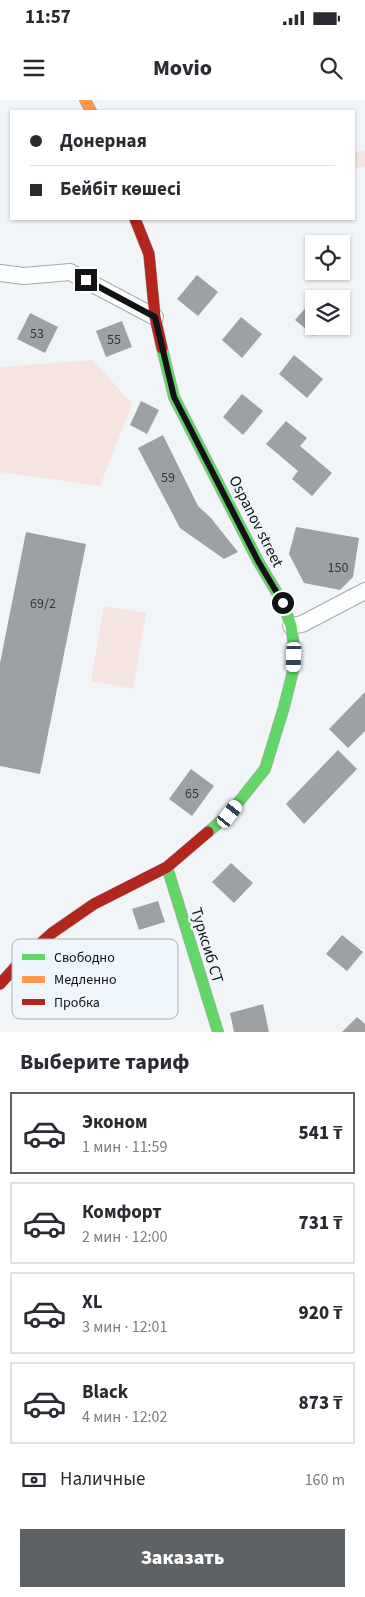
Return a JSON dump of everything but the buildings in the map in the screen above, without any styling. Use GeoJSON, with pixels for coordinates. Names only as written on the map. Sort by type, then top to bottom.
{"type":"FeatureCollection","features":[{"type":"Feature","properties":{"kind":"street","name":"Ospanov street"},"geometry":{"type":"LineString","coordinates":[[45,939],[94,904],[167,867],[230,814],[265,769],[294,667],[294,646],[291,626],[283,603],[258,561],[174,397],[155,317],[149,254],[135,220]]}},
{"type":"Feature","properties":{"kind":"street"},"geometry":{"type":"LineString","coordinates":[[0,273],[24,276],[70,272],[155,317]]}},
{"type":"Feature","properties":{"kind":"street"},"geometry":{"type":"LineString","coordinates":[[291,626],[302,624],[365,591]]}},
{"type":"Feature","properties":{"kind":"street","name":"Турксиб СТ"},"geometry":{"type":"LineString","coordinates":[[167,867],[218,1032]]}},
{"type":"Feature","properties":{"kind":"street","name":"Ospanov street"},"geometry":{"type":"LineString","coordinates":[[0,984],[12,971]]}},
{"type":"Feature","properties":{"kind":"shaded area"},"geometry":{"type":"Polygon","coordinates":[[[365,151],[365,167],[355,168],[355,152],[365,151]]]}},
{"type":"Feature","properties":{"kind":"shaded area"},"geometry":{"type":"Polygon","coordinates":[[[93,360],[132,404],[100,486],[0,472],[0,367],[93,360]]]}},
{"type":"Feature","properties":{"kind":"shaded area"},"geometry":{"type":"Polygon","coordinates":[[[104,606],[146,613],[133,689],[91,681],[104,606]]]}},
{"type":"Feature","properties":{"kind":"traffic: fast"},"geometry":{"type":"LineString","coordinates":[[162,348],[174,397],[258,561],[283,603],[291,626],[294,646],[294,667],[265,769],[229,814],[208,832]]}},
{"type":"Feature","properties":{"kind":"traffic: fast"},"geometry":{"type":"LineString","coordinates":[[167,867],[218,1032]]}},
{"type":"Feature","properties":{"kind":"traffic: slow"},"geometry":{"type":"LineString","coordinates":[[85,100],[90,110]]}},
{"type":"Feature","properties":{"kind":"traffic: jam"},"geometry":{"type":"LineString","coordinates":[[135,220],[149,254],[155,317],[162,348]]}},
{"type":"Feature","properties":{"kind":"traffic: jam"},"geometry":{"type":"LineString","coordinates":[[45,939],[94,904],[167,867],[208,832]]}},
{"type":"Feature","properties":{"kind":"traffic: jam"},"geometry":{"type":"LineString","coordinates":[[0,984],[12,971]]}},
{"type":"Feature","properties":{"kind":"route"},"geometry":{"type":"LineString","coordinates":[[86,280],[155,317],[174,397],[258,561],[283,603]]}}]}
